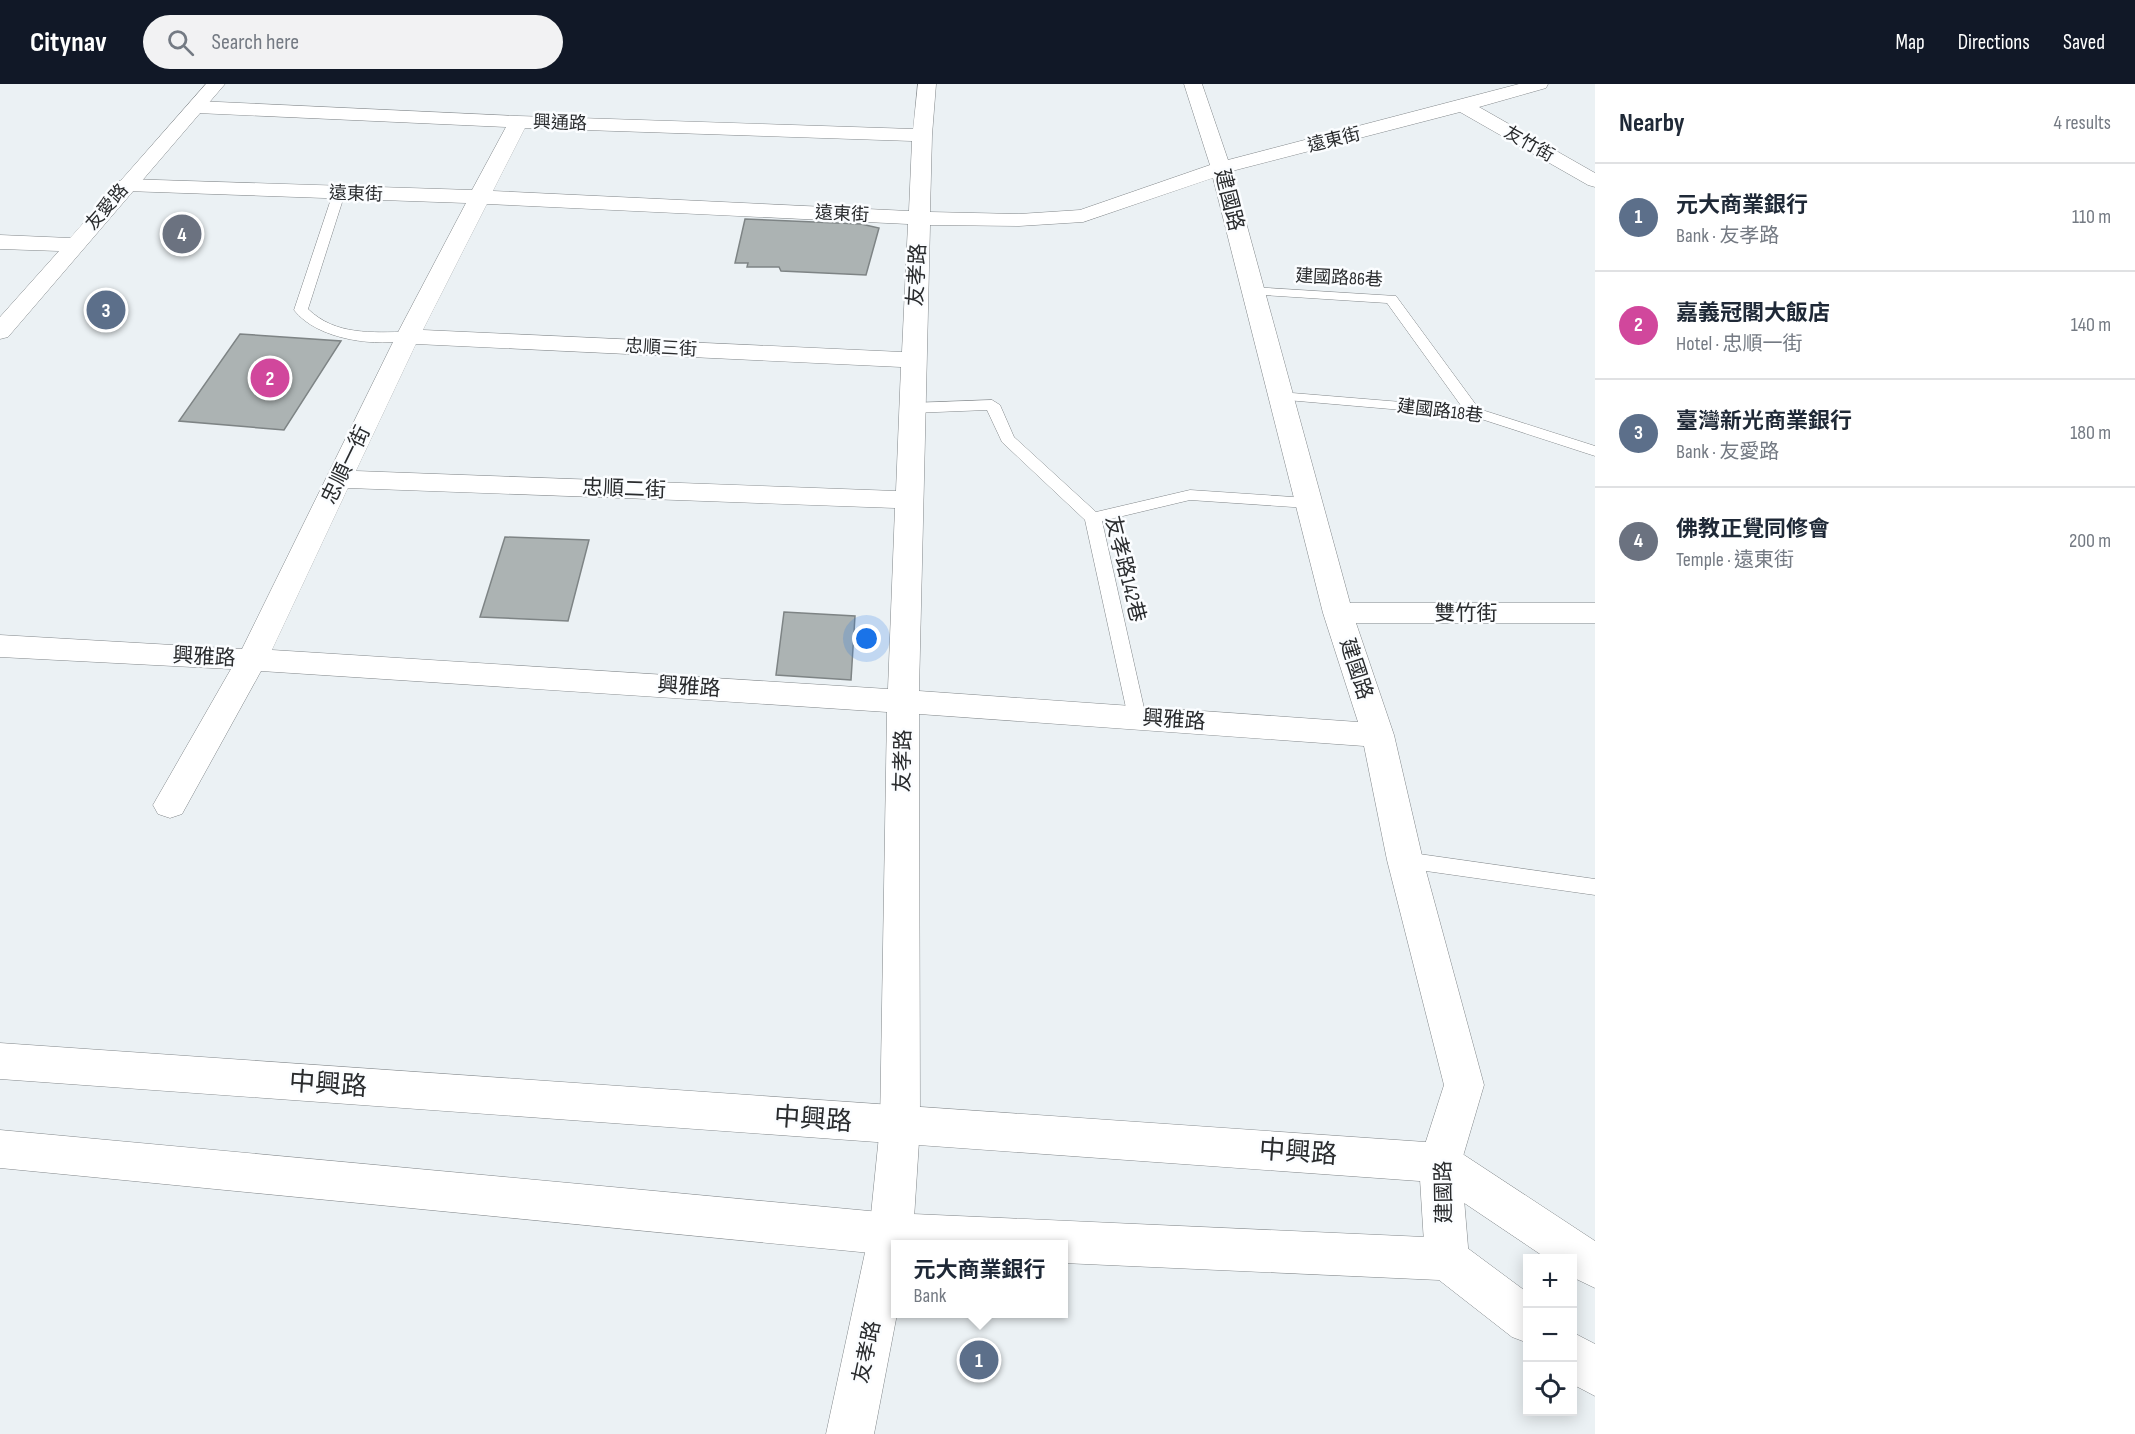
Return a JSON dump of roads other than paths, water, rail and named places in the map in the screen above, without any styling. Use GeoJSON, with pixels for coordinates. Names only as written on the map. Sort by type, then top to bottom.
{"type":"FeatureCollection","features":[{"type":"Feature","properties":{"kind":"street","name":"友愛路"},"geometry":{"type":"LineString","coordinates":[[0,332],[216,84]]}},
{"type":"Feature","properties":{"kind":"street","name":"友孝路"},"geometry":{"type":"LineString","coordinates":[[850,1434],[891,1234],[900,1126],[903,700],[922,135],[927,84]]}},
{"type":"Feature","properties":{"kind":"street","name":"建國路"},"geometry":{"type":"LineString","coordinates":[[1194,84],[1221,168],[1338,613],[1378,735],[1405,860],[1464,1085],[1440,1162],[1447,1259]]}},
{"type":"Feature","properties":{"kind":"street","name":"遠東街"},"geometry":{"type":"LineString","coordinates":[[126,185],[481,197],[920,218],[1019,220],[1083,216],[1221,168],[1463,106],[1539,84]]}},
{"type":"Feature","properties":{"kind":"street","name":"友竹街"},"geometry":{"type":"LineString","coordinates":[[1463,106],[1595,181]]}},
{"type":"Feature","properties":{"kind":"street","name":"興通路"},"geometry":{"type":"LineString","coordinates":[[197,107],[518,122],[922,135]]}},
{"type":"Feature","properties":{"kind":"street","name":"忠順一街"},"geometry":{"type":"LineString","coordinates":[[170,805],[252,659],[408,336],[518,122]]}},
{"type":"Feature","properties":{"kind":"street"},"geometry":{"type":"LineString","coordinates":[[0,242],[74,245]]}},
{"type":"Feature","properties":{"kind":"street","name":"忠順三街"},"geometry":{"type":"LineString","coordinates":[[408,336],[914,360]]}},
{"type":"Feature","properties":{"kind":"street","name":"忠順二街"},"geometry":{"type":"LineString","coordinates":[[339,478],[910,500]]}},
{"type":"Feature","properties":{"kind":"street","name":"雙竹街"},"geometry":{"type":"LineString","coordinates":[[1338,613],[1595,613]]}},
{"type":"Feature","properties":{"kind":"street","name":"興雅路"},"geometry":{"type":"LineString","coordinates":[[0,646],[252,659],[903,700],[1378,735]]}},
{"type":"Feature","properties":{"kind":"street","name":"中興路"},"geometry":{"type":"LineString","coordinates":[[0,1061],[900,1126],[1440,1162]]}},
{"type":"Feature","properties":{"kind":"street"},"geometry":{"type":"LineString","coordinates":[[0,1149],[891,1234],[1024,1240]]}},
{"type":"Feature","properties":{"kind":"street"},"geometry":{"type":"LineString","coordinates":[[1440,1162],[1595,1266]]}},
{"type":"Feature","properties":{"kind":"street"},"geometry":{"type":"LineString","coordinates":[[1068,1242],[1447,1259],[1523,1318]]}},
{"type":"Feature","properties":{"kind":"street"},"geometry":{"type":"LineString","coordinates":[[1577,1359],[1595,1373]]}},
{"type":"Feature","properties":{"kind":"lane"},"geometry":{"type":"LineString","coordinates":[[339,193],[301,310],[311,323],[344,336],[408,336]]}},
{"type":"Feature","properties":{"kind":"lane","name":"建國路86巷"},"geometry":{"type":"LineString","coordinates":[[1252,291],[1391,299],[1474,412]]}},
{"type":"Feature","properties":{"kind":"lane","name":"建國路18巷"},"geometry":{"type":"LineString","coordinates":[[1280,396],[1474,412],[1595,451]]}},
{"type":"Feature","properties":{"kind":"lane","name":"友孝路142巷"},"geometry":{"type":"LineString","coordinates":[[912,408],[992,405],[1007,440],[1093,518],[1137,717]]}},
{"type":"Feature","properties":{"kind":"lane"},"geometry":{"type":"LineString","coordinates":[[1093,518],[1190,495],[1308,503]]}},
{"type":"Feature","properties":{"kind":"lane"},"geometry":{"type":"LineString","coordinates":[[1405,860],[1595,887]]}},
{"type":"Feature","properties":{"kind":"place","name":"佛教正覺同修會"},"geometry":{"type":"Point","coordinates":[182,234]}},
{"type":"Feature","properties":{"kind":"place","name":"臺灣新光商業銀行"},"geometry":{"type":"Point","coordinates":[106,310]}},
{"type":"Feature","properties":{"kind":"place","name":"嘉義冠閣大飯店"},"geometry":{"type":"Point","coordinates":[270,378]}},
{"type":"Feature","properties":{"kind":"place","name":"元大商業銀行"},"geometry":{"type":"Point","coordinates":[979,1360]}}]}
